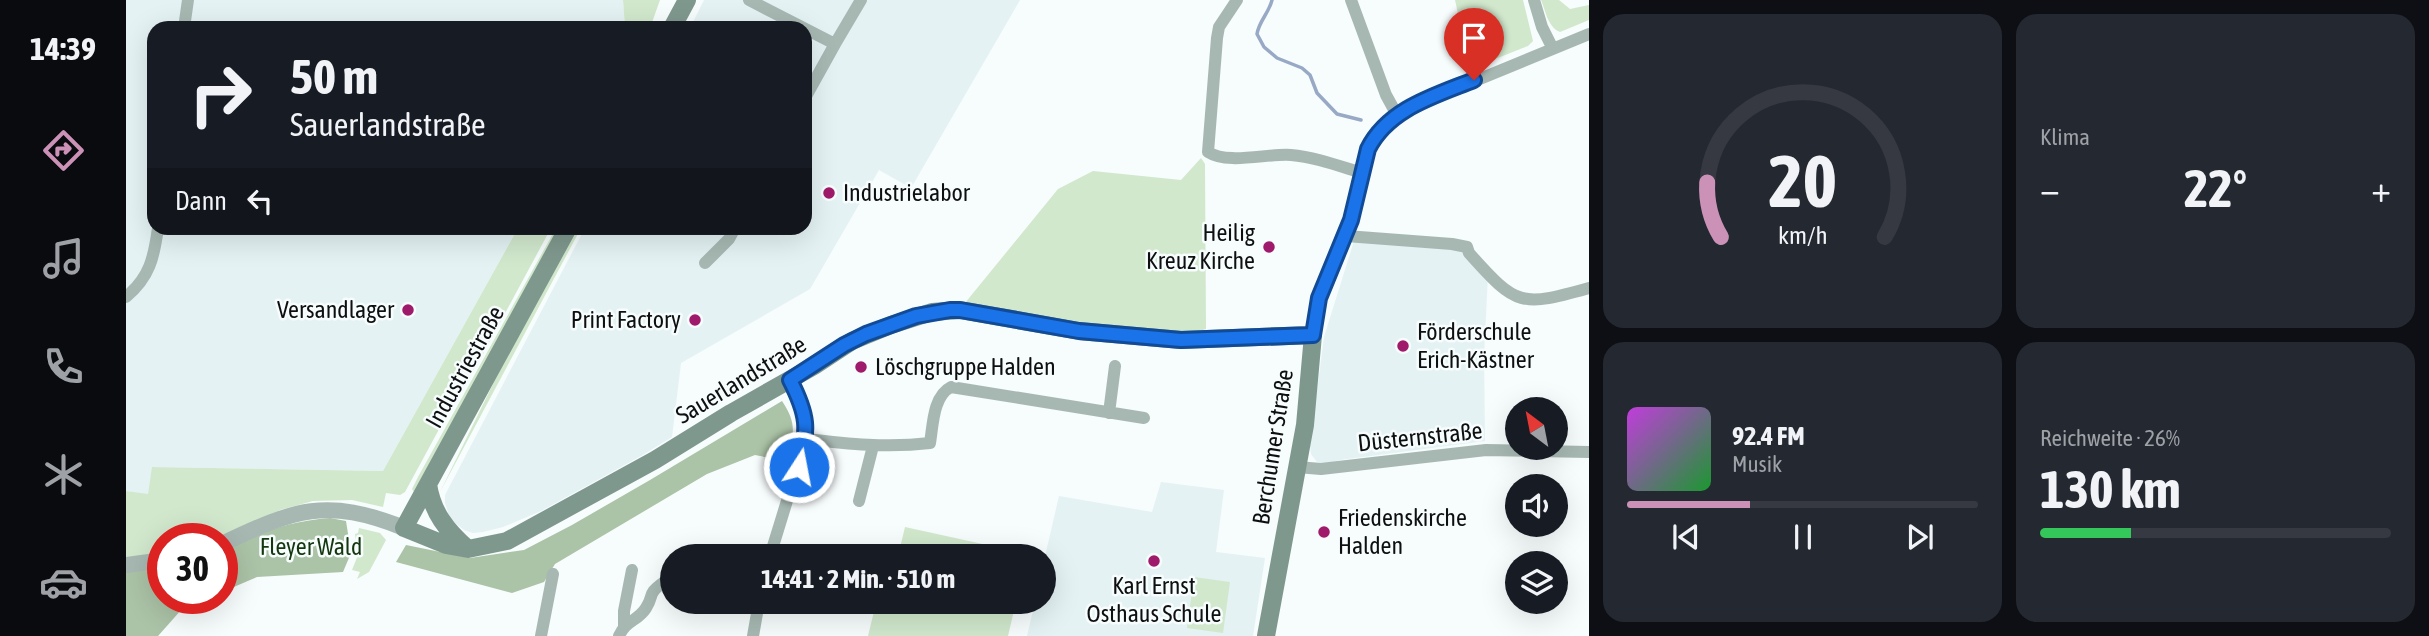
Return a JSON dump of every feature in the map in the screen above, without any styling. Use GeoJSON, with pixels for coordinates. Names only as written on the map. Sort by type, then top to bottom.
{"type":"FeatureCollection","features":[{"type":"Feature","properties":{"kind":"main road"},"geometry":{"type":"LineString","coordinates":[[676,21],[687,0]]}},
{"type":"Feature","properties":{"kind":"main road","name":"Industriestraße"},"geometry":{"type":"LineString","coordinates":[[404,528],[564,235]]}},
{"type":"Feature","properties":{"kind":"main road","name":"Sauerlandstraße"},"geometry":{"type":"LineString","coordinates":[[404,528],[446,545],[468,549],[494,545],[519,536],[635,472],[844,345],[916,316],[960,310],[1079,331],[1181,340],[1313,335]]}},
{"type":"Feature","properties":{"kind":"main road","name":"Berchumer Straße"},"geometry":{"type":"LineString","coordinates":[[1266,636],[1305,425],[1313,335]]}},
{"type":"Feature","properties":{"kind":"main road"},"geometry":{"type":"LineString","coordinates":[[428,484],[441,522],[468,549]]}},
{"type":"Feature","properties":{"kind":"street"},"geometry":{"type":"LineString","coordinates":[[185,21],[188,0]]}},
{"type":"Feature","properties":{"kind":"street"},"geometry":{"type":"LineString","coordinates":[[749,0],[790,21]]}},
{"type":"Feature","properties":{"kind":"street"},"geometry":{"type":"LineString","coordinates":[[812,85],[861,0]]}},
{"type":"Feature","properties":{"kind":"street"},"geometry":{"type":"LineString","coordinates":[[1237,0],[1219,27],[1208,152],[1230,158],[1291,155],[1362,173]]}},
{"type":"Feature","properties":{"kind":"street"},"geometry":{"type":"LineString","coordinates":[[1351,0],[1386,95],[1397,115]]}},
{"type":"Feature","properties":{"kind":"street"},"geometry":{"type":"LineString","coordinates":[[1534,0],[1542,27],[1553,49]]}},
{"type":"Feature","properties":{"kind":"street"},"geometry":{"type":"LineString","coordinates":[[812,32],[835,44]]}},
{"type":"Feature","properties":{"kind":"street","name":"Berchumer Straße"},"geometry":{"type":"LineString","coordinates":[[1313,335],[1319,298],[1346,236],[1368,149],[1380,130],[1397,115],[1442,93],[1589,34]]}},
{"type":"Feature","properties":{"kind":"street"},"geometry":{"type":"LineString","coordinates":[[126,297],[139,286],[152,264],[157,235]]}},
{"type":"Feature","properties":{"kind":"street"},"geometry":{"type":"LineString","coordinates":[[705,263],[731,235]]}},
{"type":"Feature","properties":{"kind":"street"},"geometry":{"type":"LineString","coordinates":[[1346,236],[1467,247],[1469,253],[1497,285],[1516,297],[1538,301],[1589,288]]}},
{"type":"Feature","properties":{"kind":"street"},"geometry":{"type":"LineString","coordinates":[[1109,413],[1115,366]]}},
{"type":"Feature","properties":{"kind":"street"},"geometry":{"type":"LineString","coordinates":[[774,544],[806,439],[804,412],[790,380]]}},
{"type":"Feature","properties":{"kind":"street"},"geometry":{"type":"LineString","coordinates":[[806,439],[900,447],[930,443],[938,401],[943,391],[951,387],[1144,418]]}},
{"type":"Feature","properties":{"kind":"street"},"geometry":{"type":"LineString","coordinates":[[859,501],[873,446]]}},
{"type":"Feature","properties":{"kind":"street","name":"Düsternstraße"},"geometry":{"type":"LineString","coordinates":[[1297,467],[1321,469],[1486,450],[1589,452]]}},
{"type":"Feature","properties":{"kind":"street","name":"Sauerlandstraße"},"geometry":{"type":"LineString","coordinates":[[238,537],[281,517],[310,511],[352,511],[404,528]]}},
{"type":"Feature","properties":{"kind":"street"},"geometry":{"type":"LineString","coordinates":[[126,565],[147,562]]}},
{"type":"Feature","properties":{"kind":"street"},"geometry":{"type":"LineString","coordinates":[[621,631],[632,570]]}},
{"type":"Feature","properties":{"kind":"street"},"geometry":{"type":"LineString","coordinates":[[541,636],[553,574]]}},
{"type":"Feature","properties":{"kind":"street"},"geometry":{"type":"LineString","coordinates":[[629,585],[652,591]]}},
{"type":"Feature","properties":{"kind":"street"},"geometry":{"type":"LineString","coordinates":[[621,631],[647,607],[652,591],[660,585]]}},
{"type":"Feature","properties":{"kind":"street"},"geometry":{"type":"LineString","coordinates":[[752,636],[757,614]]}},
{"type":"Feature","properties":{"kind":"shaded area"},"geometry":{"type":"Polygon","coordinates":[[[126,0],[623,0],[624,21],[147,21],[147,235],[514,235],[383,471],[153,467],[148,495],[126,491],[126,0]]]}},
{"type":"Feature","properties":{"kind":"shaded area"},"geometry":{"type":"Polygon","coordinates":[[[704,0],[1020,0],[911,188],[879,170],[810,289],[681,363],[672,437],[541,511],[503,527],[483,532],[464,530],[450,519],[445,495],[581,235],[812,235],[812,21],[694,21],[704,0]]]}},
{"type":"Feature","properties":{"kind":"shaded area","name":"Förderschule Erich-Kästner"},"geometry":{"type":"Polygon","coordinates":[[[1354,241],[1461,246],[1488,274],[1484,356],[1485,441],[1326,464],[1317,462],[1311,454],[1324,337],[1354,241]]]}},
{"type":"Feature","properties":{"kind":"shaded area","name":"Karl Ernst Osthaus Schule"},"geometry":{"type":"Polygon","coordinates":[[[1161,482],[1224,490],[1216,552],[1265,558],[1253,636],[1027,636],[1032,614],[1056,614],[1056,544],[1048,544],[1059,496],[1152,512],[1161,482]]]}},
{"type":"Feature","properties":{"kind":"green space"},"geometry":{"type":"Polygon","coordinates":[[[623,0],[660,0],[652,21],[624,21],[623,0]]]}},
{"type":"Feature","properties":{"kind":"green space"},"geometry":{"type":"Polygon","coordinates":[[[1455,0],[1523,0],[1533,41],[1528,46],[1470,69],[1455,0]]]}},
{"type":"Feature","properties":{"kind":"green space"},"geometry":{"type":"Polygon","coordinates":[[[1541,0],[1559,0],[1570,9],[1589,5],[1589,20],[1560,32],[1550,23],[1541,0]]]}},
{"type":"Feature","properties":{"kind":"green space"},"geometry":{"type":"Polygon","coordinates":[[[1201,158],[1205,164],[1206,329],[1196,332],[1118,330],[965,303],[1058,189],[1093,171],[1181,180],[1201,158]]]}},
{"type":"Feature","properties":{"kind":"green space"},"geometry":{"type":"Polygon","coordinates":[[[514,235],[547,235],[405,492],[400,495],[386,493],[383,507],[352,500],[313,501],[280,510],[238,530],[238,523],[147,523],[147,557],[126,559],[126,491],[148,494],[152,467],[383,471],[514,235]]]}},
{"type":"Feature","properties":{"kind":"green space"},"geometry":{"type":"Polygon","coordinates":[[[552,235],[556,235],[414,492],[412,489],[552,235]]]}},
{"type":"Feature","properties":{"kind":"green space"},"geometry":{"type":"Polygon","coordinates":[[[572,235],[577,235],[440,492],[497,376],[572,235]]]}},
{"type":"Feature","properties":{"kind":"green space"},"geometry":{"type":"Polygon","coordinates":[[[782,401],[793,430],[785,461],[755,455],[707,474],[555,564],[544,582],[512,593],[396,562],[406,545],[470,558],[524,550],[650,480],[782,401]]]}},
{"type":"Feature","properties":{"kind":"green space","name":"Fleyer Wald"},"geometry":{"type":"Polygon","coordinates":[[[330,518],[346,521],[351,553],[343,572],[257,577],[238,585],[238,543],[301,522],[330,518]]]}},
{"type":"Feature","properties":{"kind":"green space"},"geometry":{"type":"Polygon","coordinates":[[[905,527],[982,544],[901,544],[905,527]]]}},
{"type":"Feature","properties":{"kind":"green space"},"geometry":{"type":"Polygon","coordinates":[[[359,528],[380,533],[386,540],[369,572],[357,579],[360,572],[352,570],[358,555],[355,534],[359,528]]]}},
{"type":"Feature","properties":{"kind":"green space","name":"Fleyer Wald"},"geometry":{"type":"Polygon","coordinates":[[[147,567],[147,614],[178,614],[158,636],[126,636],[126,569],[147,567]]]}},
{"type":"Feature","properties":{"kind":"green space"},"geometry":{"type":"Polygon","coordinates":[[[1194,577],[1230,582],[1223,633],[1187,628],[1194,577]]]}},
{"type":"Feature","properties":{"kind":"green space"},"geometry":{"type":"Polygon","coordinates":[[[873,614],[1013,614],[1008,636],[868,636],[873,614]]]}},
{"type":"Feature","properties":{"kind":"waterway"},"geometry":{"type":"LineString","coordinates":[[1272,0],[1257,34],[1264,47],[1277,58],[1302,68],[1310,75],[1317,93],[1337,114],[1361,120]]}},
{"type":"Feature","properties":{"kind":"place","name":"Industrielabor"},"geometry":{"type":"Point","coordinates":[829,193]}},
{"type":"Feature","properties":{"kind":"place","name":"Heilig Kreuz Kirche"},"geometry":{"type":"Point","coordinates":[1269,247]}},
{"type":"Feature","properties":{"kind":"place","name":"Versandlager"},"geometry":{"type":"Point","coordinates":[408,310]}},
{"type":"Feature","properties":{"kind":"place","name":"Print Factory"},"geometry":{"type":"Point","coordinates":[695,320]}},
{"type":"Feature","properties":{"kind":"place","name":"Förderschule Erich-Kästner"},"geometry":{"type":"Point","coordinates":[1403,346]}},
{"type":"Feature","properties":{"kind":"place","name":"Löschgruppe Halden"},"geometry":{"type":"Point","coordinates":[861,367]}},
{"type":"Feature","properties":{"kind":"place","name":"Friedenskirche Halden"},"geometry":{"type":"Point","coordinates":[1324,532]}},
{"type":"Feature","properties":{"kind":"place","name":"Karl Ernst Osthaus Schule"},"geometry":{"type":"Point","coordinates":[1154,561]}},
{"type":"Feature","properties":{"kind":"route"},"geometry":{"type":"LineString","coordinates":[[799,467],[806,439],[806,422],[790,380],[852,341],[916,316],[960,310],[1079,331],[1181,340],[1313,335],[1319,298],[1346,236],[1368,149],[1373,139],[1388,122],[1406,110],[1474,80]]}}]}
